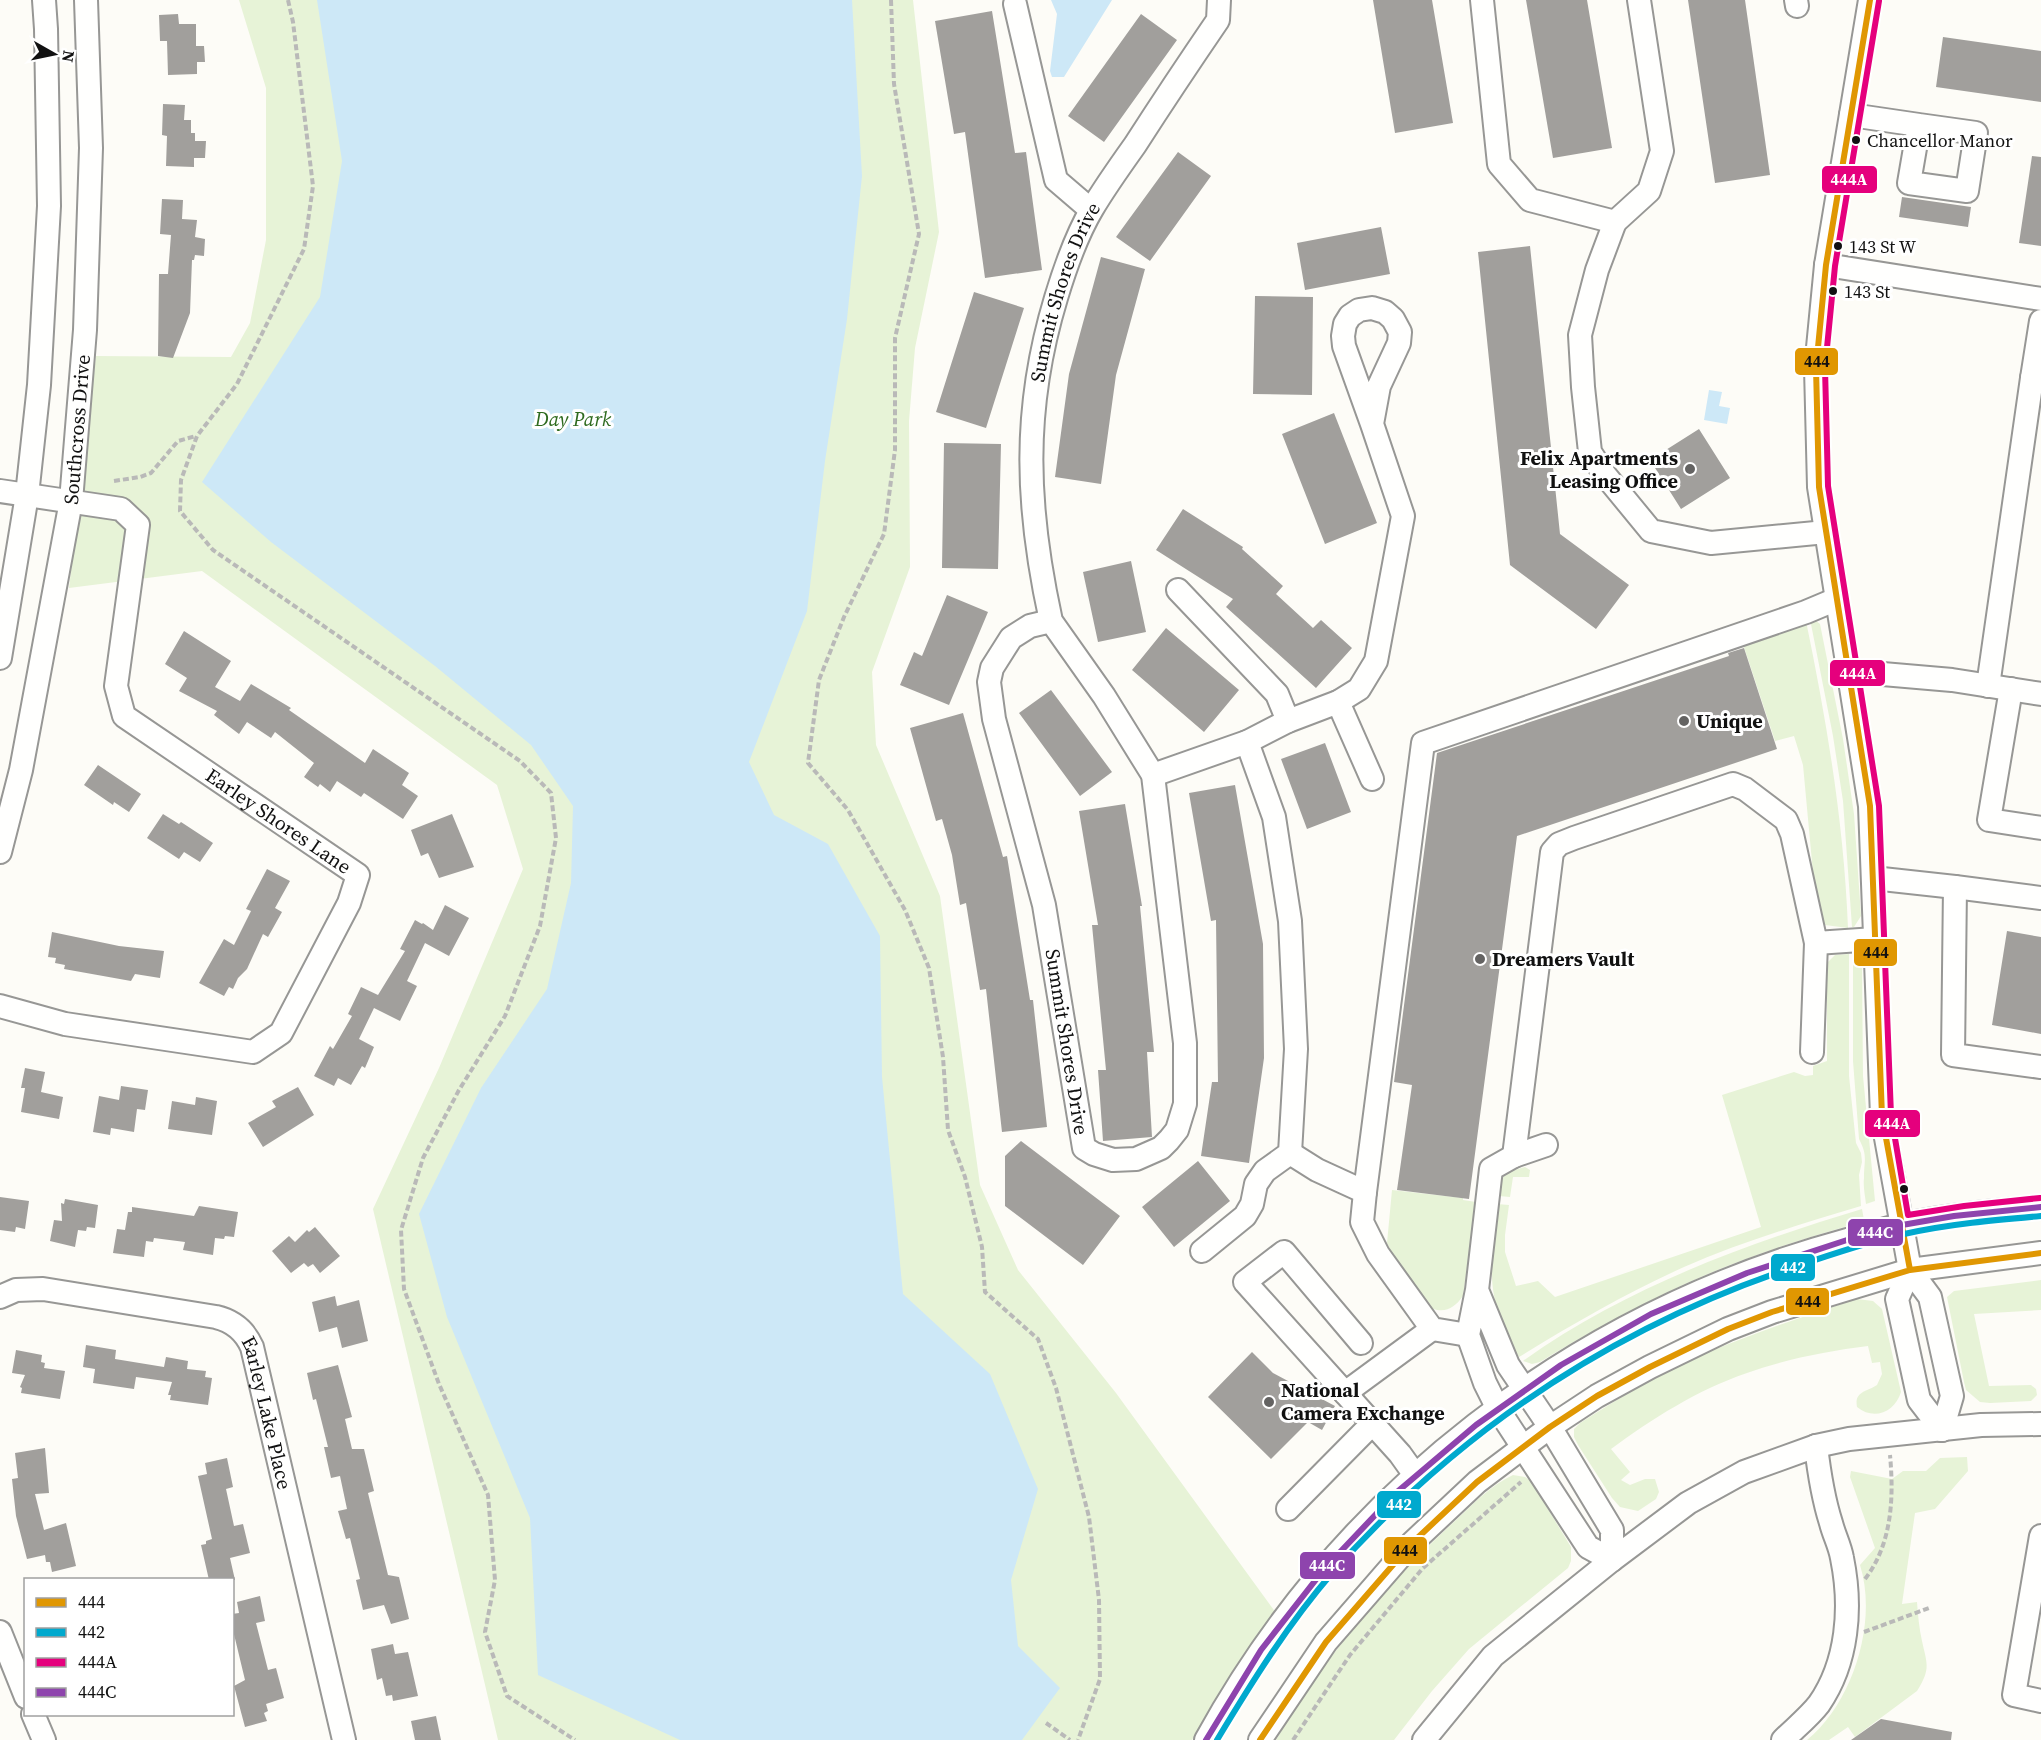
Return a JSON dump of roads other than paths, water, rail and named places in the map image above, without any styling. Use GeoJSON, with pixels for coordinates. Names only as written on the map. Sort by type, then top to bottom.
{"type":"FeatureCollection","features":[{"type":"Feature","properties":{"kind":"street","name":"Southcross Drive"},"geometry":{"type":"LineString","coordinates":[[0,658],[27,495],[39,385],[49,206],[44,0]]}},
{"type":"Feature","properties":{"kind":"street","name":"Southcross Drive"},"geometry":{"type":"LineString","coordinates":[[0,852],[21,770],[71,501],[85,330],[91,148],[86,0]]}},
{"type":"Feature","properties":{"kind":"street","name":"Summit Shores Drive"},"geometry":{"type":"LineString","coordinates":[[1051,621],[1030,626],[1011,638],[992,668],[989,682],[994,719],[1044,905],[1084,1148],[1113,1160],[1136,1160],[1161,1148],[1177,1130],[1185,1104],[1185,1043],[1153,776],[1104,696],[1051,621],[1037,552],[1031,491],[1030,449],[1036,380],[1048,325],[1062,279],[1091,210],[1218,20],[1220,0]]}},
{"type":"Feature","properties":{"kind":"street"},"geometry":{"type":"LineString","coordinates":[[1482,0],[1499,164],[1530,200],[1615,222]]}},
{"type":"Feature","properties":{"kind":"street"},"geometry":{"type":"LineString","coordinates":[[1639,0],[1662,151],[1649,191],[1615,222],[1597,270],[1580,335],[1582,387],[1590,452],[1605,475],[1651,531],[1711,543],[1826,532]]}},
{"type":"Feature","properties":{"kind":"street"},"geometry":{"type":"LineString","coordinates":[[1870,0],[1826,265],[1816,368],[1819,487],[1870,806],[1882,1116],[1910,1270],[1930,1297],[1952,1396],[1942,1430]]}},
{"type":"Feature","properties":{"kind":"street"},"geometry":{"type":"LineString","coordinates":[[1015,4],[1056,180],[1091,210]]}},
{"type":"Feature","properties":{"kind":"street"},"geometry":{"type":"LineString","coordinates":[[1851,115],[1919,125]]}},
{"type":"Feature","properties":{"kind":"street"},"geometry":{"type":"LineString","coordinates":[[1826,265],[2041,299]]}},
{"type":"Feature","properties":{"kind":"street"},"geometry":{"type":"LineString","coordinates":[[1988,686],[2037,378],[2041,321]]}},
{"type":"Feature","properties":{"kind":"street"},"geometry":{"type":"LineString","coordinates":[[1153,776],[1247,742],[1288,720],[1338,702],[1359,689],[1376,661],[1404,516],[1372,424]]}},
{"type":"Feature","properties":{"kind":"street","name":"Earley Shores Lane"},"geometry":{"type":"LineString","coordinates":[[0,491],[121,509],[138,525],[116,686],[124,716],[358,875],[349,903],[280,1033],[253,1052],[65,1024],[0,1006]]}},
{"type":"Feature","properties":{"kind":"street"},"geometry":{"type":"LineString","coordinates":[[1178,590],[1277,694],[1288,720]]}},
{"type":"Feature","properties":{"kind":"street"},"geometry":{"type":"LineString","coordinates":[[1468,1335],[1431,1329],[1378,1254],[1362,1222],[1423,742],[1806,612],[1837,599]]}},
{"type":"Feature","properties":{"kind":"street"},"geometry":{"type":"LineString","coordinates":[[1848,671],[1952,680],[2041,694]]}},
{"type":"Feature","properties":{"kind":"street"},"geometry":{"type":"LineString","coordinates":[[2011,689],[1989,820],[2041,828]]}},
{"type":"Feature","properties":{"kind":"street"},"geometry":{"type":"LineString","coordinates":[[1338,702],[1372,779]]}},
{"type":"Feature","properties":{"kind":"street"},"geometry":{"type":"LineString","coordinates":[[1247,742],[1274,817],[1290,921],[1296,1049],[1290,1153]]}},
{"type":"Feature","properties":{"kind":"street"},"geometry":{"type":"LineString","coordinates":[[1514,1156],[1550,863],[1552,852],[1559,844],[1733,784],[1745,789],[1786,820],[1792,834],[1816,943],[1812,1052]]}},
{"type":"Feature","properties":{"kind":"street"},"geometry":{"type":"LineString","coordinates":[[1873,878],[2041,898]]}},
{"type":"Feature","properties":{"kind":"street"},"geometry":{"type":"LineString","coordinates":[[1955,887],[1953,1055],[2041,1067]]}},
{"type":"Feature","properties":{"kind":"street"},"geometry":{"type":"LineString","coordinates":[[1816,943],[1875,939]]}},
{"type":"Feature","properties":{"kind":"street"},"geometry":{"type":"LineString","coordinates":[[1546,1145],[1514,1156],[1491,1168],[1477,1290],[1468,1335],[1485,1383],[1498,1409],[1588,1548],[1612,1560]]}},
{"type":"Feature","properties":{"kind":"street"},"geometry":{"type":"LineString","coordinates":[[1290,1153],[1317,1170],[1365,1192]]}},
{"type":"Feature","properties":{"kind":"street"},"geometry":{"type":"LineString","coordinates":[[1202,1251],[1245,1216],[1252,1204],[1256,1184],[1265,1171],[1290,1153]]}},
{"type":"Feature","properties":{"kind":"street"},"geometry":{"type":"LineString","coordinates":[[1206,1740],[1237,1687],[1288,1612],[1350,1540],[1415,1475],[1452,1443],[1525,1388],[1574,1356],[1631,1323],[1710,1287],[1802,1252],[1901,1225],[2041,1207]]}},
{"type":"Feature","properties":{"kind":"street"},"geometry":{"type":"LineString","coordinates":[[1361,1343],[1284,1252],[1245,1282],[1400,1454],[1415,1475]]}},
{"type":"Feature","properties":{"kind":"street"},"geometry":{"type":"LineString","coordinates":[[1260,1740],[1326,1641],[1412,1543],[1477,1482],[1550,1427],[1597,1396],[1728,1329],[1772,1312],[1910,1270],[2041,1253]]}},
{"type":"Feature","properties":{"kind":"street"},"geometry":{"type":"LineString","coordinates":[[1910,1270],[1897,1299],[1919,1400],[1942,1430]]}},
{"type":"Feature","properties":{"kind":"street","name":"Earley Lake Place"},"geometry":{"type":"LineString","coordinates":[[0,1298],[16,1290],[43,1289],[216,1317],[235,1325],[245,1335],[252,1347],[345,1740]]}},
{"type":"Feature","properties":{"kind":"street"},"geometry":{"type":"LineString","coordinates":[[1477,1290],[1508,1365],[1550,1427],[1612,1530],[1612,1560]]}},
{"type":"Feature","properties":{"kind":"street"},"geometry":{"type":"LineString","coordinates":[[1345,1393],[1431,1329]]}},
{"type":"Feature","properties":{"kind":"street"},"geometry":{"type":"LineString","coordinates":[[1288,1509],[1372,1424]]}},
{"type":"Feature","properties":{"kind":"street"},"geometry":{"type":"LineString","coordinates":[[1424,1740],[1493,1656],[1612,1560],[1688,1503],[1744,1472],[1816,1446],[1849,1439],[1888,1433],[1981,1425],[2041,1424]]}},
{"type":"Feature","properties":{"kind":"street"},"geometry":{"type":"LineString","coordinates":[[1783,1740],[1818,1705],[1836,1673],[1847,1617],[1847,1585],[1842,1555],[1820,1477],[1816,1446]]}},
{"type":"Feature","properties":{"kind":"street"},"geometry":{"type":"LineString","coordinates":[[2041,1536],[2014,1695],[2041,1701]]}},
{"type":"Feature","properties":{"kind":"street"},"geometry":{"type":"LineString","coordinates":[[0,1632],[24,1692]]}},
{"type":"Feature","properties":{"kind":"street"},"geometry":{"type":"LineString","coordinates":[[34,1716],[44,1740]]}},
{"type":"Feature","properties":{"kind":"water","name":"Day Park"},"geometry":{"type":"Polygon","coordinates":[[[317,0],[852,0],[862,176],[847,319],[825,461],[807,611],[749,762],[774,815],[828,844],[880,936],[882,1077],[903,1294],[990,1374],[1038,1489],[1011,1580],[1018,1646],[1060,1688],[1022,1740],[680,1740],[538,1675],[530,1518],[447,1317],[419,1214],[481,1088],[547,989],[571,883],[573,806],[531,745],[435,666],[271,542],[202,482],[320,297],[342,161],[317,0]]]}},
{"type":"Feature","properties":{"kind":"water"},"geometry":{"type":"Polygon","coordinates":[[[1051,0],[1112,0],[1064,77],[1052,77],[1050,71],[1057,14],[1051,0]]]}},
{"type":"Feature","properties":{"kind":"water"},"geometry":{"type":"Polygon","coordinates":[[[1709,390],[1722,392],[1719,406],[1730,408],[1727,424],[1704,420],[1709,390]]]}},
{"type":"Feature","properties":{"kind":"place","name":"Chancellor Manor"},"geometry":{"type":"Point","coordinates":[1856,140]}},
{"type":"Feature","properties":{"kind":"place","name":"143 St W"},"geometry":{"type":"Point","coordinates":[1838,246]}},
{"type":"Feature","properties":{"kind":"place","name":"143 St"},"geometry":{"type":"Point","coordinates":[1833,291]}},
{"type":"Feature","properties":{"kind":"place","name":"Felix Apartments Leasing Office"},"geometry":{"type":"Point","coordinates":[1690,469]}},
{"type":"Feature","properties":{"kind":"place","name":"Unique"},"geometry":{"type":"Point","coordinates":[1684,721]}},
{"type":"Feature","properties":{"kind":"place","name":"Dreamers Vault"},"geometry":{"type":"Point","coordinates":[1480,959]}},
{"type":"Feature","properties":{"kind":"place","name":"National Camera Exchange"},"geometry":{"type":"Point","coordinates":[1269,1402]}}]}
